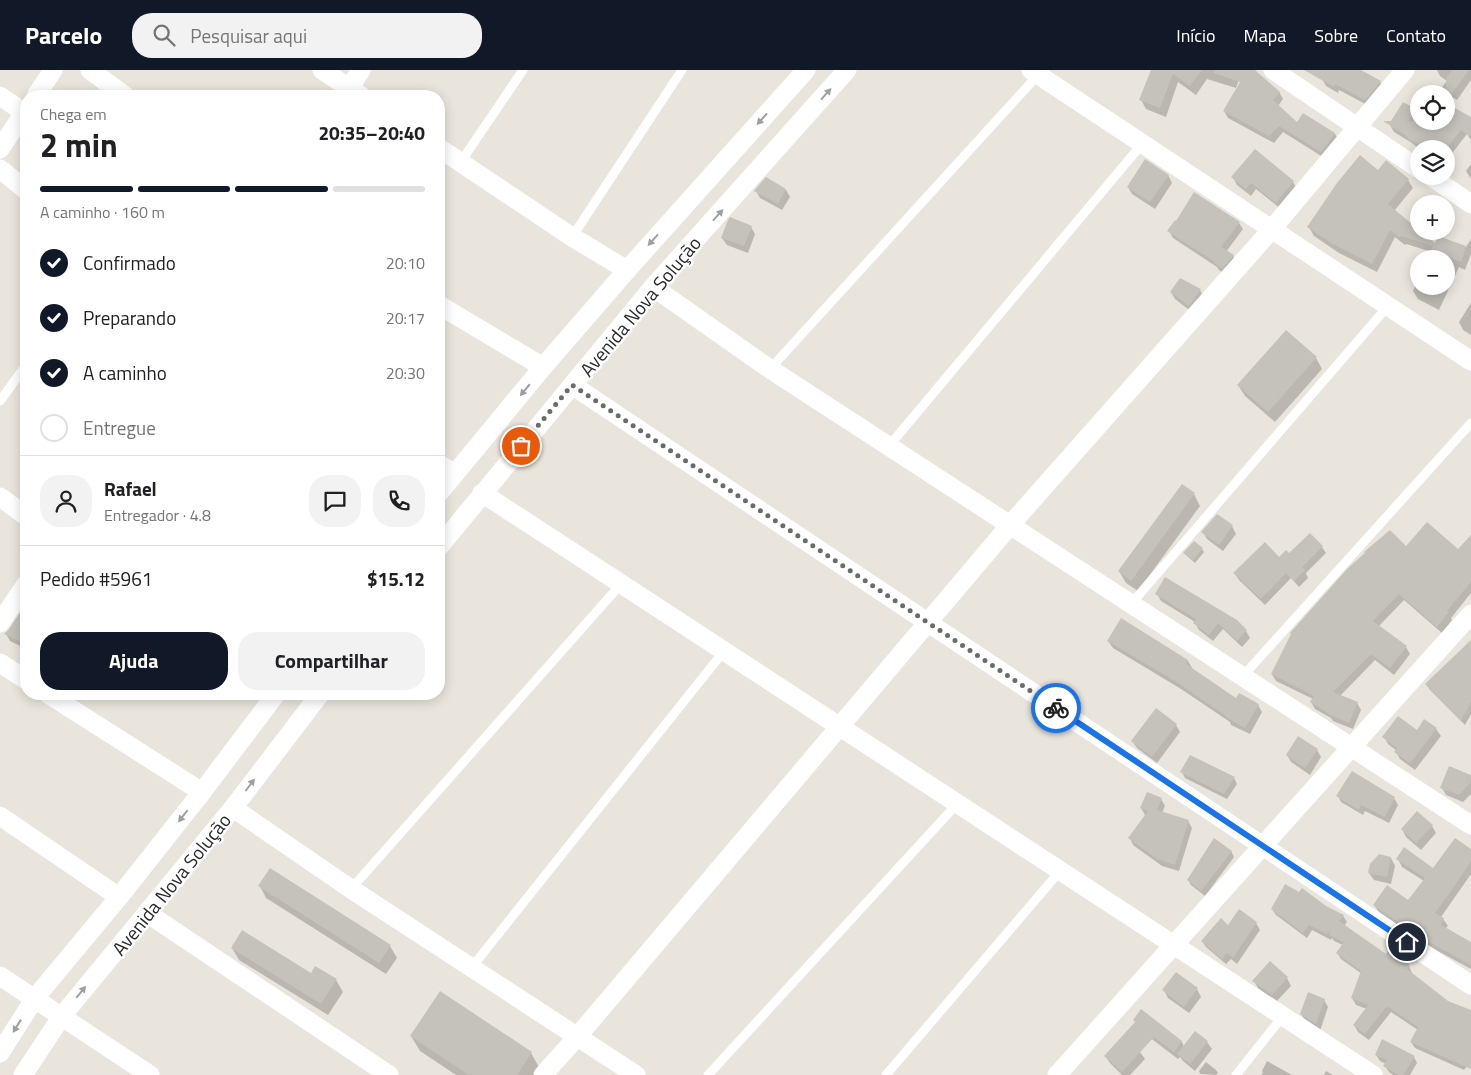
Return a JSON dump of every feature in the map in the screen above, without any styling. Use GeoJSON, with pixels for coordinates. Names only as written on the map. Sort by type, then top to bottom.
{"type":"FeatureCollection","features":[{"type":"Feature","properties":{"kind":"street"},"geometry":{"type":"LineString","coordinates":[[40,90],[53,70]]}},
{"type":"Feature","properties":{"kind":"street"},"geometry":{"type":"LineString","coordinates":[[90,70],[117,90]]}},
{"type":"Feature","properties":{"kind":"street"},"geometry":{"type":"LineString","coordinates":[[322,70],[346,90]]}},
{"type":"Feature","properties":{"kind":"street"},"geometry":{"type":"LineString","coordinates":[[353,90],[361,70]]}},
{"type":"Feature","properties":{"kind":"street","name":"Avenida Nova Solução"},"geometry":{"type":"LineString","coordinates":[[445,486],[626,270],[806,70]]}},
{"type":"Feature","properties":{"kind":"street","name":"Avenida Nova Solução"},"geometry":{"type":"LineString","coordinates":[[445,539],[653,288],[847,70]]}},
{"type":"Feature","properties":{"kind":"street"},"geometry":{"type":"LineString","coordinates":[[1273,70],[1410,163]]}},
{"type":"Feature","properties":{"kind":"street"},"geometry":{"type":"LineString","coordinates":[[543,1075],[840,727],[1010,524],[1272,229],[1405,70]]}},
{"type":"Feature","properties":{"kind":"street"},"geometry":{"type":"LineString","coordinates":[[1035,73],[1471,361]]}},
{"type":"Feature","properties":{"kind":"street"},"geometry":{"type":"LineString","coordinates":[[0,96],[20,109]]}},
{"type":"Feature","properties":{"kind":"street"},"geometry":{"type":"LineString","coordinates":[[0,149],[20,119]]}},
{"type":"Feature","properties":{"kind":"street"},"geometry":{"type":"LineString","coordinates":[[445,152],[572,237],[626,270]]}},
{"type":"Feature","properties":{"kind":"street"},"geometry":{"type":"LineString","coordinates":[[0,169],[20,185]]}},
{"type":"Feature","properties":{"kind":"street"},"geometry":{"type":"LineString","coordinates":[[1443,185],[1471,204]]}},
{"type":"Feature","properties":{"kind":"street"},"geometry":{"type":"LineString","coordinates":[[653,288],[770,369],[1131,604],[1352,747],[1469,819]]}},
{"type":"Feature","properties":{"kind":"street"},"geometry":{"type":"LineString","coordinates":[[445,309],[543,368]]}},
{"type":"Feature","properties":{"kind":"street"},"geometry":{"type":"LineString","coordinates":[[572,385],[1471,985]]}},
{"type":"Feature","properties":{"kind":"street"},"geometry":{"type":"LineString","coordinates":[[445,468],[455,474]]}},
{"type":"Feature","properties":{"kind":"street"},"geometry":{"type":"LineString","coordinates":[[482,493],[1373,1075]]}},
{"type":"Feature","properties":{"kind":"street"},"geometry":{"type":"LineString","coordinates":[[0,497],[20,512]]}},
{"type":"Feature","properties":{"kind":"street"},"geometry":{"type":"LineString","coordinates":[[0,623],[20,593]]}},
{"type":"Feature","properties":{"kind":"street"},"geometry":{"type":"LineString","coordinates":[[1057,1075],[1471,614]]}},
{"type":"Feature","properties":{"kind":"street"},"geometry":{"type":"LineString","coordinates":[[0,663],[20,676]]}},
{"type":"Feature","properties":{"kind":"street"},"geometry":{"type":"LineString","coordinates":[[57,700],[202,792]]}},
{"type":"Feature","properties":{"kind":"street","name":"Avenida Nova Solução"},"geometry":{"type":"LineString","coordinates":[[0,1053],[35,998],[119,897],[271,700]]}},
{"type":"Feature","properties":{"kind":"street","name":"Avenida Nova Solução"},"geometry":{"type":"LineString","coordinates":[[23,1075],[62,1016],[233,808],[315,700]]}},
{"type":"Feature","properties":{"kind":"street"},"geometry":{"type":"LineString","coordinates":[[233,808],[351,889],[636,1075]]}},
{"type":"Feature","properties":{"kind":"street"},"geometry":{"type":"LineString","coordinates":[[0,816],[119,897]]}},
{"type":"Feature","properties":{"kind":"street"},"geometry":{"type":"LineString","coordinates":[[147,912],[389,1075]]}},
{"type":"Feature","properties":{"kind":"street"},"geometry":{"type":"LineString","coordinates":[[0,976],[150,1075]]}},
{"type":"Feature","properties":{"kind":"lane"},"geometry":{"type":"LineString","coordinates":[[460,163],[523,70]]}},
{"type":"Feature","properties":{"kind":"lane"},"geometry":{"type":"LineString","coordinates":[[572,237],[682,70]]}},
{"type":"Feature","properties":{"kind":"lane"},"geometry":{"type":"LineString","coordinates":[[770,369],[1035,73]]}},
{"type":"Feature","properties":{"kind":"lane"},"geometry":{"type":"LineString","coordinates":[[889,446],[1142,144]]}},
{"type":"Feature","properties":{"kind":"lane"},"geometry":{"type":"LineString","coordinates":[[1131,604],[1388,306]]}},
{"type":"Feature","properties":{"kind":"lane"},"geometry":{"type":"LineString","coordinates":[[0,402],[20,374]]}},
{"type":"Feature","properties":{"kind":"lane"},"geometry":{"type":"LineString","coordinates":[[1243,676],[1471,423]]}},
{"type":"Feature","properties":{"kind":"lane"},"geometry":{"type":"LineString","coordinates":[[351,889],[621,584]]}},
{"type":"Feature","properties":{"kind":"lane"},"geometry":{"type":"LineString","coordinates":[[472,967],[724,651]]}},
{"type":"Feature","properties":{"kind":"lane"},"geometry":{"type":"LineString","coordinates":[[708,1075],[957,804]]}},
{"type":"Feature","properties":{"kind":"lane"},"geometry":{"type":"LineString","coordinates":[[886,1075],[1060,871]]}},
{"type":"Feature","properties":{"kind":"lane"},"geometry":{"type":"LineString","coordinates":[[1236,1075],[1283,1016]]}},
{"type":"Feature","properties":{"kind":"building"},"geometry":{"type":"Polygon","coordinates":[[[1151,70],[1202,70],[1190,86],[1173,74],[1160,108],[1139,100],[1151,70]]]}},
{"type":"Feature","properties":{"kind":"building"},"geometry":{"type":"Polygon","coordinates":[[[1214,70],[1255,70],[1280,92],[1273,100],[1297,122],[1303,113],[1335,133],[1321,152],[1279,126],[1269,136],[1223,111],[1240,82],[1214,73],[1214,70]]]}},
{"type":"Feature","properties":{"kind":"building"},"geometry":{"type":"Polygon","coordinates":[[[1304,70],[1361,70],[1381,81],[1365,100],[1335,84],[1334,87],[1304,70]]]}},
{"type":"Feature","properties":{"kind":"building"},"geometry":{"type":"Polygon","coordinates":[[[1452,70],[1469,70],[1455,89],[1455,85],[1446,85],[1446,79],[1452,70]]]}},
{"type":"Feature","properties":{"kind":"building"},"geometry":{"type":"Polygon","coordinates":[[[1403,102],[1410,106],[1410,118],[1408,121],[1410,121],[1410,130],[1455,130],[1455,108],[1471,117],[1471,137],[1461,130],[1453,140],[1410,140],[1383,121],[1391,121],[1403,102]]]}},
{"type":"Feature","properties":{"kind":"building"},"geometry":{"type":"Polygon","coordinates":[[[1255,149],[1294,181],[1276,203],[1251,183],[1246,189],[1231,177],[1255,149]]]}},
{"type":"Feature","properties":{"kind":"building"},"geometry":{"type":"Polygon","coordinates":[[[1360,155],[1378,170],[1386,160],[1409,179],[1388,204],[1410,222],[1410,239],[1399,237],[1390,230],[1372,264],[1333,244],[1307,227],[1337,183],[1360,155]]]}},
{"type":"Feature","properties":{"kind":"building"},"geometry":{"type":"Polygon","coordinates":[[[1145,159],[1169,175],[1150,202],[1127,187],[1145,159]]]}},
{"type":"Feature","properties":{"kind":"building"},"geometry":{"type":"Polygon","coordinates":[[[766,177],[786,189],[778,204],[754,191],[766,177]]]}},
{"type":"Feature","properties":{"kind":"building"},"geometry":{"type":"Polygon","coordinates":[[[1194,192],[1240,222],[1221,247],[1234,255],[1222,269],[1215,262],[1167,231],[1176,221],[1194,192]]]}},
{"type":"Feature","properties":{"kind":"building"},"geometry":{"type":"Polygon","coordinates":[[[730,217],[752,226],[744,246],[721,238],[730,217]]]}},
{"type":"Feature","properties":{"kind":"building"},"geometry":{"type":"Polygon","coordinates":[[[1414,240],[1431,240],[1435,243],[1436,240],[1449,240],[1466,246],[1461,262],[1455,260],[1455,250],[1431,250],[1433,246],[1414,240]]]}},
{"type":"Feature","properties":{"kind":"building"},"geometry":{"type":"Polygon","coordinates":[[[1180,278],[1201,289],[1189,306],[1170,292],[1180,278]]]}},
{"type":"Feature","properties":{"kind":"building"},"geometry":{"type":"Polygon","coordinates":[[[1286,330],[1317,357],[1268,412],[1237,385],[1286,330]]]}},
{"type":"Feature","properties":{"kind":"building"},"geometry":{"type":"Polygon","coordinates":[[[1182,484],[1195,493],[1131,581],[1118,571],[1182,484]]]}},
{"type":"Feature","properties":{"kind":"building"},"geometry":{"type":"Polygon","coordinates":[[[1217,514],[1233,525],[1219,545],[1201,532],[1217,514]]]}},
{"type":"Feature","properties":{"kind":"building"},"geometry":{"type":"Polygon","coordinates":[[[1427,522],[1458,549],[1471,535],[1471,582],[1447,611],[1449,612],[1437,627],[1399,594],[1373,621],[1407,646],[1390,668],[1371,654],[1333,692],[1358,702],[1349,723],[1328,714],[1310,702],[1314,696],[1271,674],[1290,633],[1364,552],[1390,530],[1406,546],[1427,522]]]}},
{"type":"Feature","properties":{"kind":"building"},"geometry":{"type":"Polygon","coordinates":[[[1310,533],[1323,546],[1302,567],[1305,570],[1294,581],[1286,573],[1261,599],[1233,573],[1265,542],[1279,557],[1286,550],[1289,553],[1310,533]]]}},
{"type":"Feature","properties":{"kind":"building"},"geometry":{"type":"Polygon","coordinates":[[[1194,541],[1203,548],[1193,560],[1183,553],[1194,541]]]}},
{"type":"Feature","properties":{"kind":"building"},"geometry":{"type":"Polygon","coordinates":[[[1165,577],[1237,620],[1247,630],[1237,641],[1218,623],[1209,635],[1193,623],[1196,619],[1155,594],[1165,577]]]}},
{"type":"Feature","properties":{"kind":"building"},"geometry":{"type":"Polygon","coordinates":[[[20,613],[20,641],[4,634],[20,613]]]}},
{"type":"Feature","properties":{"kind":"building"},"geometry":{"type":"Polygon","coordinates":[[[1121,618],[1188,660],[1186,664],[1236,698],[1239,693],[1259,704],[1245,728],[1175,681],[1107,641],[1121,618]]]}},
{"type":"Feature","properties":{"kind":"building"},"geometry":{"type":"Polygon","coordinates":[[[1471,640],[1471,702],[1461,721],[1425,684],[1471,640]]]}},
{"type":"Feature","properties":{"kind":"building"},"geometry":{"type":"Polygon","coordinates":[[[1156,708],[1177,724],[1152,757],[1131,741],[1156,708]]]}},
{"type":"Feature","properties":{"kind":"building"},"geometry":{"type":"Polygon","coordinates":[[[1398,716],[1417,730],[1424,719],[1437,728],[1410,763],[1394,752],[1397,748],[1382,737],[1398,716]]]}},
{"type":"Feature","properties":{"kind":"building"},"geometry":{"type":"Polygon","coordinates":[[[1298,736],[1318,749],[1305,768],[1286,755],[1298,736]]]}},
{"type":"Feature","properties":{"kind":"building"},"geometry":{"type":"Polygon","coordinates":[[[1190,755],[1235,777],[1224,794],[1180,772],[1190,755]]]}},
{"type":"Feature","properties":{"kind":"building"},"geometry":{"type":"Polygon","coordinates":[[[1449,766],[1471,775],[1470,783],[1459,795],[1440,788],[1449,766]]]}},
{"type":"Feature","properties":{"kind":"building"},"geometry":{"type":"Polygon","coordinates":[[[1352,771],[1395,797],[1385,817],[1361,805],[1359,810],[1336,796],[1352,771]]]}},
{"type":"Feature","properties":{"kind":"building"},"geometry":{"type":"Polygon","coordinates":[[[1147,792],[1162,798],[1157,810],[1189,820],[1175,865],[1157,859],[1128,838],[1148,811],[1140,808],[1147,792]]]}},
{"type":"Feature","properties":{"kind":"building"},"geometry":{"type":"Polygon","coordinates":[[[1417,811],[1433,825],[1416,843],[1401,829],[1417,811]]]}},
{"type":"Feature","properties":{"kind":"building"},"geometry":{"type":"Polygon","coordinates":[[[1214,838],[1232,851],[1201,891],[1187,880],[1214,838]]]}},
{"type":"Feature","properties":{"kind":"building"},"geometry":{"type":"Polygon","coordinates":[[[1455,838],[1471,849],[1471,861],[1435,913],[1444,918],[1441,925],[1471,942],[1471,965],[1418,936],[1373,905],[1387,885],[1408,900],[1425,878],[1396,859],[1404,847],[1433,868],[1455,838]]]}},
{"type":"Feature","properties":{"kind":"building"},"geometry":{"type":"Polygon","coordinates":[[[1379,854],[1391,857],[1387,877],[1368,873],[1370,864],[1379,854]]]}},
{"type":"Feature","properties":{"kind":"building"},"geometry":{"type":"Polygon","coordinates":[[[270,868],[391,945],[379,963],[258,886],[270,868]]]}},
{"type":"Feature","properties":{"kind":"building"},"geometry":{"type":"Polygon","coordinates":[[[1285,884],[1299,892],[1302,888],[1326,906],[1344,915],[1339,921],[1386,954],[1388,951],[1410,965],[1407,969],[1448,1001],[1471,1010],[1471,1069],[1410,1042],[1418,1027],[1387,1006],[1365,1034],[1353,1025],[1368,1005],[1351,998],[1361,971],[1336,953],[1344,942],[1329,935],[1331,930],[1327,934],[1309,925],[1303,933],[1271,909],[1285,884]]]}},
{"type":"Feature","properties":{"kind":"building"},"geometry":{"type":"Polygon","coordinates":[[[1239,909],[1257,922],[1233,958],[1227,953],[1222,959],[1201,941],[1221,918],[1228,925],[1239,909]]]}},
{"type":"Feature","properties":{"kind":"building"},"geometry":{"type":"Polygon","coordinates":[[[242,930],[311,973],[315,966],[337,979],[321,1004],[231,948],[242,930]]]}},
{"type":"Feature","properties":{"kind":"building"},"geometry":{"type":"Polygon","coordinates":[[[1270,961],[1288,977],[1272,995],[1252,981],[1270,961]]]}},
{"type":"Feature","properties":{"kind":"building"},"geometry":{"type":"Polygon","coordinates":[[[1176,972],[1198,988],[1184,1007],[1162,990],[1176,972]]]}},
{"type":"Feature","properties":{"kind":"building"},"geometry":{"type":"Polygon","coordinates":[[[440,991],[532,1052],[517,1075],[469,1075],[410,1036],[440,991]]]}},
{"type":"Feature","properties":{"kind":"building"},"geometry":{"type":"Polygon","coordinates":[[[1308,992],[1325,999],[1316,1024],[1300,1014],[1308,992]]]}},
{"type":"Feature","properties":{"kind":"building"},"geometry":{"type":"Polygon","coordinates":[[[1141,1009],[1182,1041],[1174,1052],[1154,1037],[1122,1072],[1104,1056],[1135,1022],[1133,1020],[1141,1009]]]}},
{"type":"Feature","properties":{"kind":"building"},"geometry":{"type":"Polygon","coordinates":[[[1195,1031],[1208,1041],[1190,1064],[1177,1054],[1195,1031]]]}},
{"type":"Feature","properties":{"kind":"building"},"geometry":{"type":"Polygon","coordinates":[[[1382,1039],[1415,1056],[1403,1075],[1399,1075],[1383,1066],[1387,1060],[1375,1055],[1382,1039]]]}},
{"type":"Feature","properties":{"kind":"way so far"},"geometry":{"type":"LineString","coordinates":[[521,446],[572,385],[1056,708]]}},
{"type":"Feature","properties":{"kind":"route"},"geometry":{"type":"LineString","coordinates":[[1056,708],[1407,942]]}}]}
